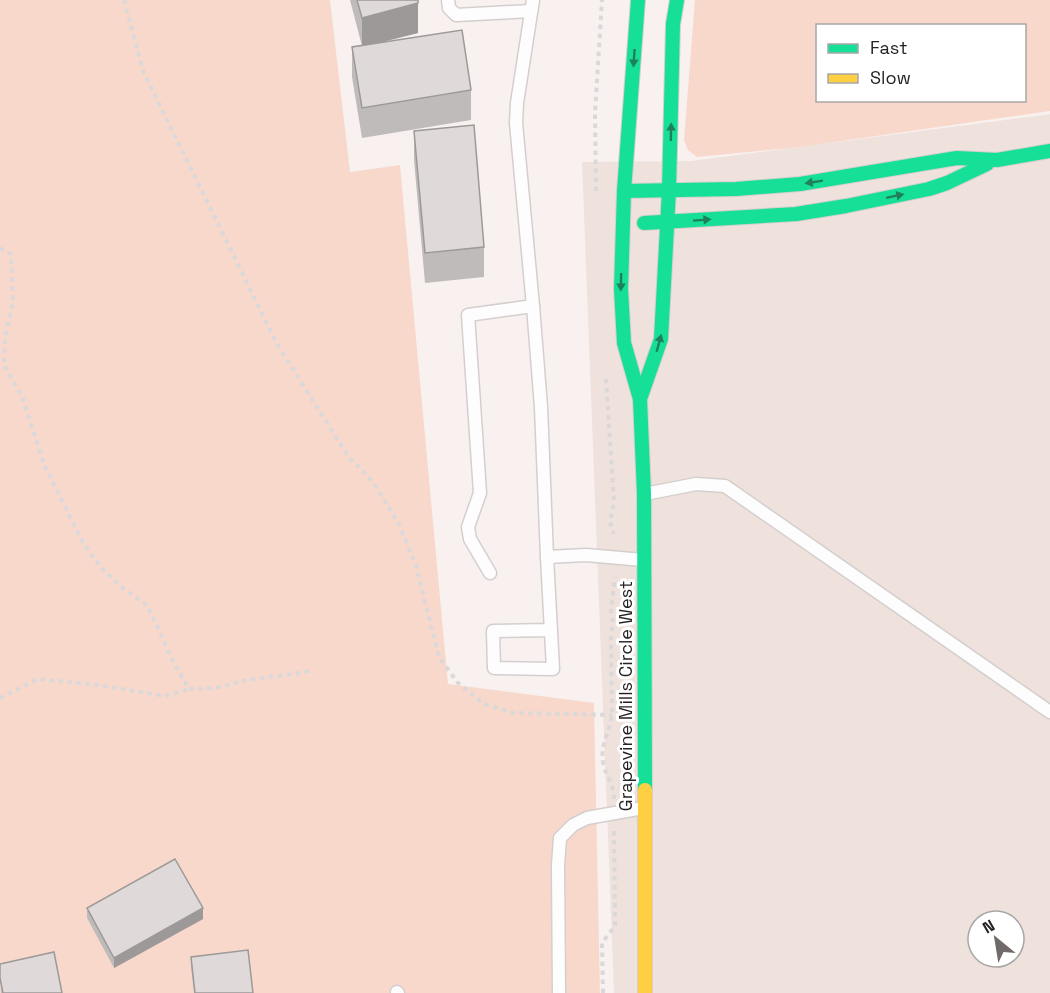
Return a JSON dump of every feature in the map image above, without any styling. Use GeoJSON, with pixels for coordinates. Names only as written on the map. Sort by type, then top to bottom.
{"type":"FeatureCollection","features":[{"type":"Feature","properties":{"kind":"street","name":"Grapevine Mills Circle West"},"geometry":{"type":"LineString","coordinates":[[638,0],[624,191],[621,289],[624,343],[640,399],[644,494],[645,993]]}},
{"type":"Feature","properties":{"kind":"street","name":"Grapevine Mills Circle West"},"geometry":{"type":"LineString","coordinates":[[640,399],[661,339],[676,0]]}},
{"type":"Feature","properties":{"kind":"street"},"geometry":{"type":"LineString","coordinates":[[624,191],[800,184],[957,158],[997,160],[1050,151]]}},
{"type":"Feature","properties":{"kind":"street"},"geometry":{"type":"LineString","coordinates":[[623,223],[796,214],[846,206],[947,183],[997,160]]}},
{"type":"Feature","properties":{"kind":"lane"},"geometry":{"type":"LineString","coordinates":[[448,0],[449,8],[456,15],[532,6],[516,123],[541,407],[553,669],[494,668],[493,631],[550,630]]}},
{"type":"Feature","properties":{"kind":"lane"},"geometry":{"type":"LineString","coordinates":[[490,573],[470,538],[468,527],[480,494],[468,315],[533,306]]}},
{"type":"Feature","properties":{"kind":"lane"},"geometry":{"type":"LineString","coordinates":[[644,494],[696,484],[725,486],[1050,712]]}},
{"type":"Feature","properties":{"kind":"lane"},"geometry":{"type":"LineString","coordinates":[[547,557],[586,555],[644,560]]}},
{"type":"Feature","properties":{"kind":"lane"},"geometry":{"type":"LineString","coordinates":[[559,993],[558,865],[560,838],[573,825],[587,818],[644,808]]}},
{"type":"Feature","properties":{"kind":"path"},"geometry":{"type":"LineString","coordinates":[[124,0],[143,71],[190,171],[277,344],[348,456],[373,482],[399,524],[416,566],[439,657],[458,683],[484,704],[514,713],[612,715]]}},
{"type":"Feature","properties":{"kind":"path"},"geometry":{"type":"LineString","coordinates":[[0,248],[11,254],[13,276],[13,301],[5,339],[4,365],[22,396],[45,467],[83,543],[102,569],[125,590],[147,605],[189,689]]}},
{"type":"Feature","properties":{"kind":"path"},"geometry":{"type":"LineString","coordinates":[[603,993],[602,943],[615,926],[614,787],[603,763],[603,742],[611,728],[612,715],[611,634],[613,624],[611,609],[615,577]]}},
{"type":"Feature","properties":{"kind":"path"},"geometry":{"type":"LineString","coordinates":[[0,698],[38,680],[97,685],[165,696],[189,689],[216,688],[246,680],[313,670]]}},
{"type":"Feature","properties":{"kind":"shaded area"},"geometry":{"type":"Polygon","coordinates":[[[0,0],[330,0],[350,172],[400,165],[448,684],[594,703],[600,993],[0,993],[0,0]]]}},
{"type":"Feature","properties":{"kind":"shaded area"},"geometry":{"type":"Polygon","coordinates":[[[695,0],[1050,0],[1050,111],[800,147],[697,157],[688,150],[684,140],[695,0]]]}},
{"type":"Feature","properties":{"kind":"shaded area"},"geometry":{"type":"Polygon","coordinates":[[[1050,114],[1050,993],[614,993],[582,162],[691,161],[1050,114]]]}},
{"type":"Feature","properties":{"kind":"building"},"geometry":{"type":"Polygon","coordinates":[[[357,0],[418,0],[418,3],[362,18],[357,0]]]}},
{"type":"Feature","properties":{"kind":"building"},"geometry":{"type":"Polygon","coordinates":[[[462,30],[471,90],[362,108],[352,47],[462,30]]]}},
{"type":"Feature","properties":{"kind":"building"},"geometry":{"type":"Polygon","coordinates":[[[474,125],[484,247],[425,253],[414,131],[474,125]]]}},
{"type":"Feature","properties":{"kind":"building"},"geometry":{"type":"Polygon","coordinates":[[[175,859],[203,908],[114,958],[87,908],[175,859]]]}},
{"type":"Feature","properties":{"kind":"building"},"geometry":{"type":"Polygon","coordinates":[[[248,950],[253,993],[195,993],[191,957],[248,950]]]}},
{"type":"Feature","properties":{"kind":"building"},"geometry":{"type":"Polygon","coordinates":[[[54,952],[62,993],[3,993],[0,964],[54,952]]]}},
{"type":"Feature","properties":{"kind":"traffic: fast"},"geometry":{"type":"LineString","coordinates":[[638,0],[624,191],[621,289],[624,343],[640,399],[644,494],[645,790]]}},
{"type":"Feature","properties":{"kind":"traffic: fast"},"geometry":{"type":"LineString","coordinates":[[640,399],[661,339],[669,190],[673,24],[677,0]]}},
{"type":"Feature","properties":{"kind":"traffic: fast"},"geometry":{"type":"LineString","coordinates":[[624,191],[736,189],[800,184],[957,158],[997,160],[1050,151]]}},
{"type":"Feature","properties":{"kind":"traffic: fast"},"geometry":{"type":"LineString","coordinates":[[644,223],[796,214],[846,206],[929,189],[987,164]]}},
{"type":"Feature","properties":{"kind":"traffic: slow"},"geometry":{"type":"LineString","coordinates":[[645,790],[645,993]]}}]}
